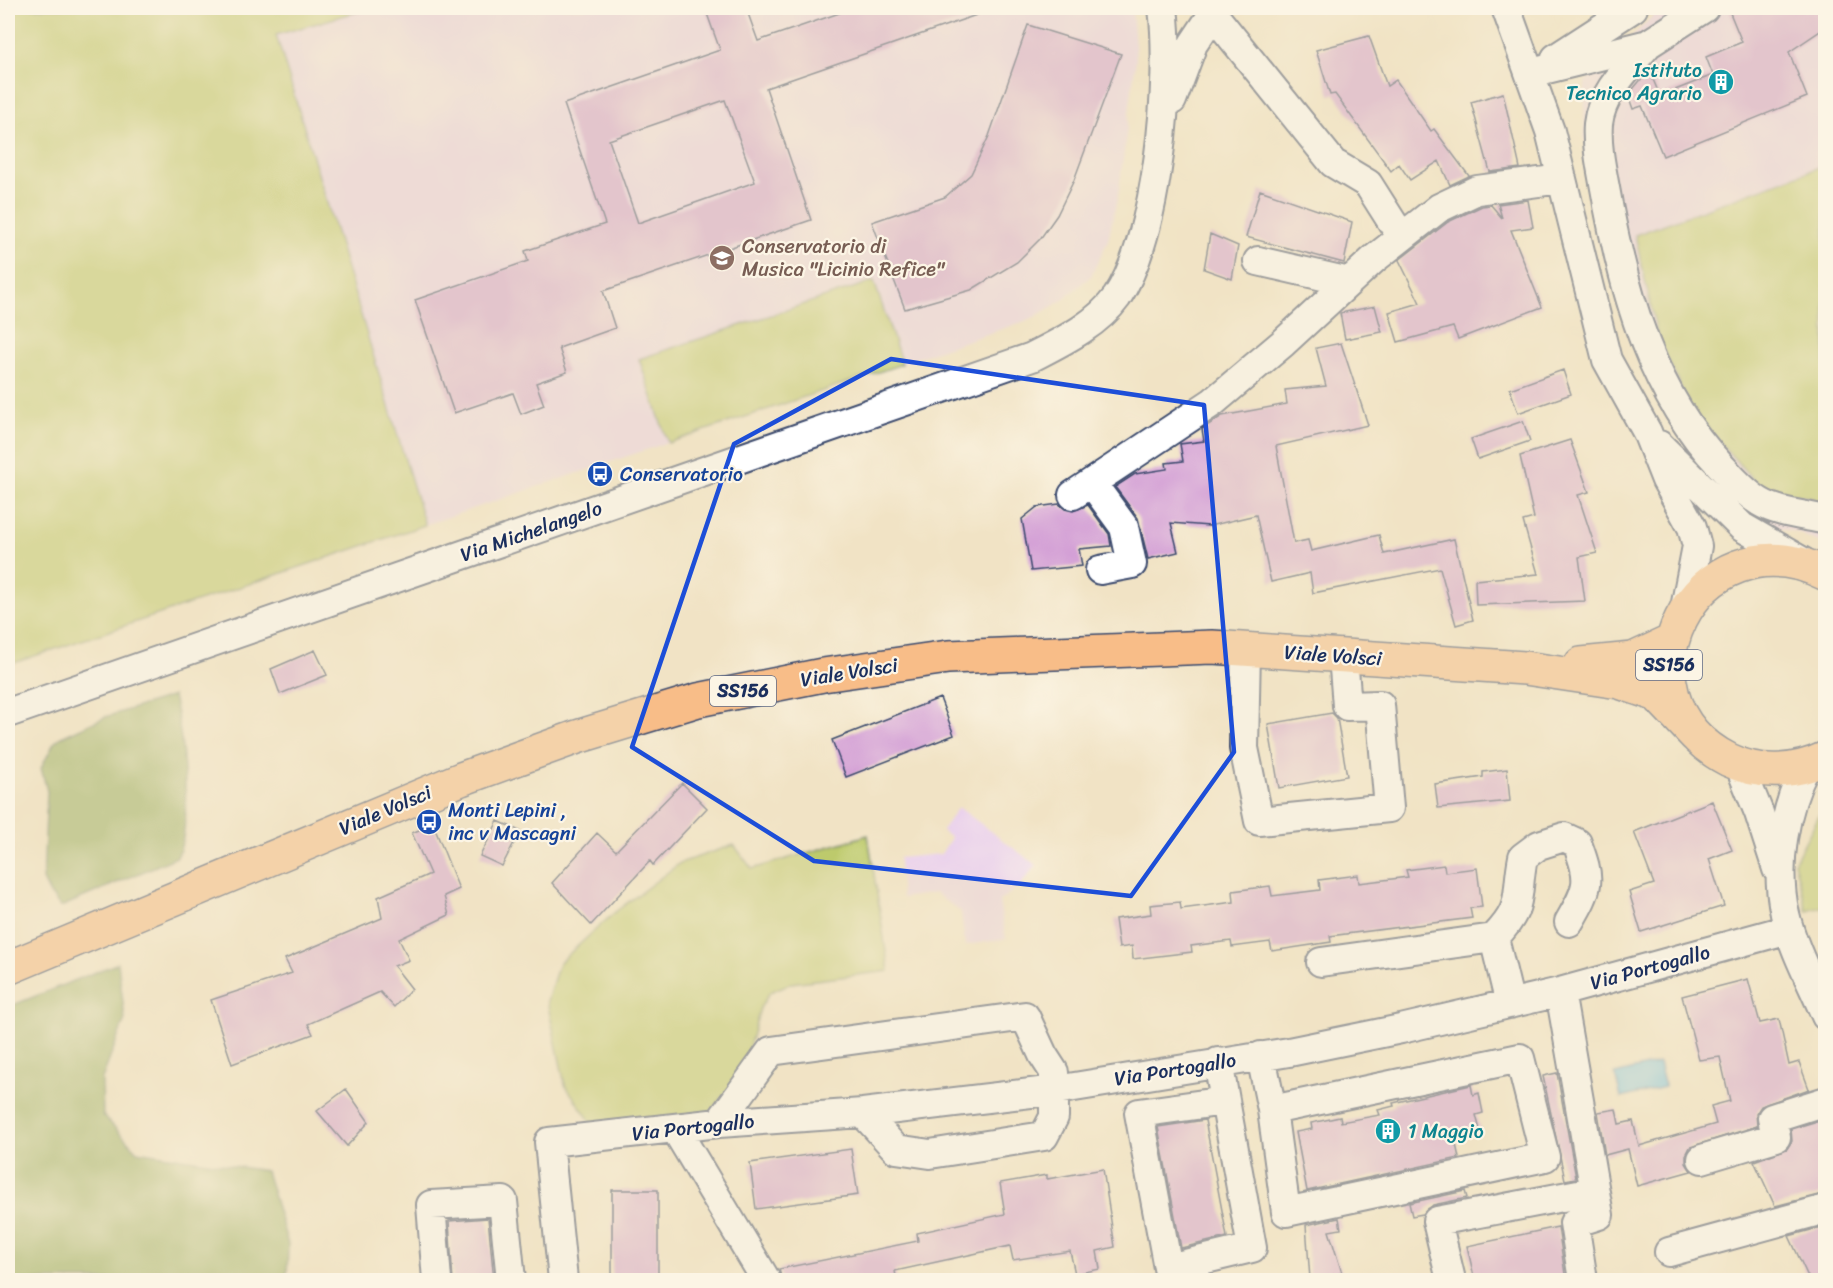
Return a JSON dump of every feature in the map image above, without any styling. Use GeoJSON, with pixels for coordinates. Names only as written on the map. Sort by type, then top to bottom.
{"type":"FeatureCollection","features":[{"type":"Feature","properties":{"kind":"main road","name":"Viale Volsci"},"geometry":{"type":"LineString","coordinates":[[1696,736],[1681,715],[1672,691],[1669,666],[1671,641],[1685,608],[1700,590],[1718,576],[1739,566],[1761,560],[1816,569]]}},
{"type":"Feature","properties":{"kind":"main road","name":"Viale Volsci"},"geometry":{"type":"LineString","coordinates":[[1525,668],[1633,659],[1671,641]]}},
{"type":"Feature","properties":{"kind":"main road","name":"Viale Volsci"},"geometry":{"type":"LineString","coordinates":[[8,968],[461,779],[578,737],[698,700],[823,675],[948,657],[1212,647],[1525,668],[1619,682],[1656,695],[1716,753],[1739,764],[1761,770],[1784,771],[1816,762]]}},
{"type":"Feature","properties":{"kind":"street","name":"Via Michelangelo"},"geometry":{"type":"LineString","coordinates":[[8,713],[1032,357],[1079,331],[1116,298],[1134,266],[1147,227],[1161,133],[1166,45],[1163,8]]}},
{"type":"Feature","properties":{"kind":"street"},"geometry":{"type":"LineString","coordinates":[[1179,8],[1198,14],[1222,11],[1333,163],[1368,184],[1401,236]]}},
{"type":"Feature","properties":{"kind":"street"},"geometry":{"type":"LineString","coordinates":[[1506,8],[1531,73],[1561,179],[1607,360],[1647,432],[1666,480],[1692,527],[1697,546],[1685,608]]}},
{"type":"Feature","properties":{"kind":"street"},"geometry":{"type":"LineString","coordinates":[[1531,73],[1633,8]]}},
{"type":"Feature","properties":{"kind":"street"},"geometry":{"type":"LineString","coordinates":[[1704,8],[1648,44],[1610,91],[1598,123],[1600,161],[1614,237],[1636,321],[1669,398],[1708,453],[1735,482],[1760,502],[1826,520]]}},
{"type":"Feature","properties":{"kind":"street","name":"Via Michelangelo"},"geometry":{"type":"LineString","coordinates":[[1161,133],[1187,58],[1222,11]]}},
{"type":"Feature","properties":{"kind":"street"},"geometry":{"type":"LineString","coordinates":[[1531,73],[1648,44]]}},
{"type":"Feature","properties":{"kind":"street"},"geometry":{"type":"LineString","coordinates":[[1100,570],[1132,564],[1124,527],[1083,489],[1213,402],[1283,344],[1401,236],[1439,208],[1477,190],[1561,179]]}},
{"type":"Feature","properties":{"kind":"street"},"geometry":{"type":"LineString","coordinates":[[1258,261],[1349,282]]}},
{"type":"Feature","properties":{"kind":"street"},"geometry":{"type":"LineString","coordinates":[[1647,432],[1742,527],[1816,569]]}},
{"type":"Feature","properties":{"kind":"street"},"geometry":{"type":"LineString","coordinates":[[1246,649],[1244,748],[1259,821],[1389,808],[1380,705],[1347,706],[1343,656]]}},
{"type":"Feature","properties":{"kind":"street"},"geometry":{"type":"LineString","coordinates":[[1780,879],[1785,831],[1792,795],[1816,762]]}},
{"type":"Feature","properties":{"kind":"street"},"geometry":{"type":"LineString","coordinates":[[1739,764],[1759,813],[1780,879],[1789,929],[1826,1016]]}},
{"type":"Feature","properties":{"kind":"street"},"geometry":{"type":"LineString","coordinates":[[1321,962],[1494,938],[1512,918],[1519,897],[1523,857],[1539,845],[1564,837],[1577,843],[1587,870],[1586,893],[1569,922]]}},
{"type":"Feature","properties":{"kind":"street","name":"Via Portogallo"},"geometry":{"type":"LineString","coordinates":[[563,1281],[549,1142],[719,1123],[863,1113],[1056,1090],[1261,1056],[1401,1029],[1560,992],[1789,929]]}},
{"type":"Feature","properties":{"kind":"street"},"geometry":{"type":"LineString","coordinates":[[1494,938],[1510,1004]]}},
{"type":"Feature","properties":{"kind":"street"},"geometry":{"type":"LineString","coordinates":[[1560,992],[1575,1063],[1599,1215],[1574,1223],[1583,1281]]}},
{"type":"Feature","properties":{"kind":"street"},"geometry":{"type":"LineString","coordinates":[[719,1123],[771,1051],[1025,1016],[1042,1055],[1054,1072],[1056,1090],[1054,1117],[1044,1136],[930,1155],[896,1149],[863,1113]]}},
{"type":"Feature","properties":{"kind":"street"},"geometry":{"type":"LineString","coordinates":[[1261,1056],[1272,1110],[1286,1212],[1545,1157],[1520,1058],[1272,1110]]}},
{"type":"Feature","properties":{"kind":"street"},"geometry":{"type":"LineString","coordinates":[[1218,1062],[1252,1248],[1168,1268],[1139,1113],[1225,1101]]}},
{"type":"Feature","properties":{"kind":"street"},"geometry":{"type":"LineString","coordinates":[[1702,1159],[1776,1137],[1772,1118],[1826,1101]]}},
{"type":"Feature","properties":{"kind":"street"},"geometry":{"type":"LineString","coordinates":[[675,1128],[766,1281]]}},
{"type":"Feature","properties":{"kind":"street"},"geometry":{"type":"LineString","coordinates":[[1451,1281],[1437,1221],[1594,1191]]}},
{"type":"Feature","properties":{"kind":"street"},"geometry":{"type":"LineString","coordinates":[[437,1281],[431,1205],[503,1201],[511,1281]]}},
{"type":"Feature","properties":{"kind":"street"},"geometry":{"type":"LineString","coordinates":[[1669,1252],[1826,1209]]}},
{"type":"Feature","properties":{"kind":"highlighted area"},"geometry":{"type":"Polygon","coordinates":[[[891,359],[1204,405],[1234,752],[1131,896],[814,861],[632,747],[734,444],[891,359]]]}},
{"type":"Feature","properties":{"kind":"shaded area","name":"Conservatorio di Musica \"Licinio Refice\""},"geometry":{"type":"Polygon","coordinates":[[[370,8],[1132,8],[1136,59],[1119,190],[1108,240],[1091,276],[1063,300],[1031,319],[425,525],[276,34],[370,8]]]}},
{"type":"Feature","properties":{"kind":"shaded area"},"geometry":{"type":"Polygon","coordinates":[[[1661,8],[1825,8],[1825,545],[1799,533],[1769,526],[1741,507],[1673,429],[1636,348],[1584,136],[1585,82],[1661,8]]]}},
{"type":"Feature","properties":{"kind":"shaded area"},"geometry":{"type":"Polygon","coordinates":[[[958,807],[1036,865],[1019,887],[999,901],[1006,939],[965,945],[961,912],[935,893],[902,898],[899,858],[941,854],[951,838],[942,831],[958,807]]]}},
{"type":"Feature","properties":{"kind":"green space"},"geometry":{"type":"Polygon","coordinates":[[[8,8],[370,8],[276,35],[425,525],[8,665],[8,8]]]}},
{"type":"Feature","properties":{"kind":"green space"},"geometry":{"type":"Polygon","coordinates":[[[1825,165],[1825,504],[1808,497],[1762,490],[1692,411],[1658,339],[1635,235],[1825,165]]]}},
{"type":"Feature","properties":{"kind":"green space"},"geometry":{"type":"Polygon","coordinates":[[[874,281],[902,364],[668,443],[639,359],[874,281]]]}},
{"type":"Feature","properties":{"kind":"green space"},"geometry":{"type":"Polygon","coordinates":[[[173,696],[183,754],[186,801],[182,842],[177,857],[61,907],[50,894],[43,880],[47,791],[41,768],[54,743],[61,737],[105,717],[173,696]]]}},
{"type":"Feature","properties":{"kind":"green space"},"geometry":{"type":"Polygon","coordinates":[[[1825,809],[1825,906],[1807,911],[1794,862],[1822,810],[1825,809]]]}},
{"type":"Feature","properties":{"kind":"green space"},"geometry":{"type":"Polygon","coordinates":[[[868,835],[889,971],[791,983],[770,992],[760,1008],[742,1073],[709,1113],[593,1125],[565,1085],[547,1001],[559,963],[615,912],[680,863],[734,845],[752,869],[868,835]]]}},
{"type":"Feature","properties":{"kind":"green space"},"geometry":{"type":"Polygon","coordinates":[[[118,963],[125,1019],[102,1079],[103,1115],[137,1151],[266,1171],[288,1244],[287,1280],[8,1280],[8,1007],[118,963]]]}},
{"type":"Feature","properties":{"kind":"water"},"geometry":{"type":"Polygon","coordinates":[[[1659,1063],[1665,1087],[1621,1098],[1615,1074],[1659,1063]]]}},
{"type":"Feature","properties":{"kind":"building"},"geometry":{"type":"Polygon","coordinates":[[[705,8],[746,8],[758,41],[854,8],[987,8],[988,11],[766,88],[811,220],[603,291],[615,328],[559,348],[567,372],[536,383],[544,405],[521,414],[513,393],[454,413],[415,300],[528,261],[525,251],[605,224],[564,104],[720,50],[705,8]],[[725,100],[609,140],[638,223],[755,182],[725,100]]]}},
{"type":"Feature","properties":{"kind":"building","name":"Istituto Tecnico Agrario"},"geometry":{"type":"Polygon","coordinates":[[[1728,8],[1826,8],[1826,27],[1789,52],[1807,97],[1663,156],[1642,106],[1633,109],[1628,95],[1649,70],[1660,96],[1713,75],[1706,57],[1742,42],[1728,8]]]}},
{"type":"Feature","properties":{"kind":"building"},"geometry":{"type":"Polygon","coordinates":[[[1028,25],[1121,54],[1074,180],[1057,215],[1040,239],[1017,262],[971,290],[905,309],[872,222],[945,197],[971,174],[989,136],[1028,25]]]}},
{"type":"Feature","properties":{"kind":"building"},"geometry":{"type":"Polygon","coordinates":[[[1369,36],[1387,86],[1396,80],[1431,131],[1434,129],[1469,176],[1450,185],[1439,161],[1410,180],[1399,164],[1391,171],[1335,94],[1330,95],[1316,50],[1369,36]]]}},
{"type":"Feature","properties":{"kind":"building"},"geometry":{"type":"Polygon","coordinates":[[[1503,93],[1520,168],[1490,172],[1471,102],[1503,93]]]}},
{"type":"Feature","properties":{"kind":"building"},"geometry":{"type":"Polygon","coordinates":[[[1260,190],[1352,222],[1344,263],[1246,237],[1260,190]]]}},
{"type":"Feature","properties":{"kind":"building"},"geometry":{"type":"Polygon","coordinates":[[[1528,200],[1533,227],[1511,230],[1542,307],[1458,339],[1453,327],[1398,342],[1389,312],[1420,303],[1399,260],[1448,222],[1482,206],[1491,205],[1502,218],[1498,204],[1528,200]]]}},
{"type":"Feature","properties":{"kind":"building"},"geometry":{"type":"Polygon","coordinates":[[[1210,234],[1238,246],[1232,279],[1204,269],[1210,234]]]}},
{"type":"Feature","properties":{"kind":"building"},"geometry":{"type":"Polygon","coordinates":[[[1375,306],[1382,332],[1345,339],[1340,313],[1375,306]]]}},
{"type":"Feature","properties":{"kind":"building"},"geometry":{"type":"Polygon","coordinates":[[[1341,343],[1368,425],[1276,446],[1294,543],[1308,540],[1311,551],[1379,535],[1384,554],[1454,539],[1473,620],[1456,625],[1440,568],[1313,593],[1310,573],[1271,582],[1256,515],[1209,526],[1171,523],[1178,552],[1148,559],[1138,518],[1115,487],[1135,474],[1167,469],[1166,463],[1183,461],[1180,444],[1204,441],[1202,429],[1222,416],[1287,404],[1285,390],[1326,386],[1316,348],[1341,343]]]}},
{"type":"Feature","properties":{"kind":"building"},"geometry":{"type":"Polygon","coordinates":[[[1563,370],[1571,394],[1518,413],[1510,389],[1563,370]]]}},
{"type":"Feature","properties":{"kind":"building"},"geometry":{"type":"Polygon","coordinates":[[[1523,421],[1530,441],[1478,459],[1471,439],[1523,421]]]}},
{"type":"Feature","properties":{"kind":"building"},"geometry":{"type":"Polygon","coordinates":[[[1570,440],[1589,492],[1578,495],[1597,553],[1579,557],[1585,601],[1476,605],[1475,580],[1538,574],[1523,521],[1534,518],[1520,456],[1570,440]]]}},
{"type":"Feature","properties":{"kind":"building"},"geometry":{"type":"Polygon","coordinates":[[[1059,504],[1073,511],[1088,505],[1109,534],[1111,546],[1079,549],[1082,566],[1031,571],[1022,519],[1037,507],[1059,504]]]}},
{"type":"Feature","properties":{"kind":"building"},"geometry":{"type":"Polygon","coordinates":[[[315,650],[327,675],[280,694],[271,669],[315,650]]]}},
{"type":"Feature","properties":{"kind":"building"},"geometry":{"type":"Polygon","coordinates":[[[940,698],[954,735],[846,777],[832,740],[940,698]]]}},
{"type":"Feature","properties":{"kind":"building"},"geometry":{"type":"Polygon","coordinates":[[[1332,713],[1337,718],[1347,776],[1279,788],[1268,724],[1332,713]]]}},
{"type":"Feature","properties":{"kind":"building"},"geometry":{"type":"Polygon","coordinates":[[[1507,769],[1510,801],[1438,808],[1435,784],[1483,777],[1483,772],[1507,769]]]}},
{"type":"Feature","properties":{"kind":"building"},"geometry":{"type":"Polygon","coordinates":[[[682,783],[707,808],[653,865],[650,861],[591,925],[552,883],[597,833],[616,851],[682,783]]]}},
{"type":"Feature","properties":{"kind":"building"},"geometry":{"type":"Polygon","coordinates":[[[1712,801],[1732,850],[1709,859],[1724,906],[1641,932],[1629,892],[1654,884],[1634,832],[1712,801]]]}},
{"type":"Feature","properties":{"kind":"building"},"geometry":{"type":"Polygon","coordinates":[[[498,821],[520,831],[502,866],[480,856],[498,821]]]}},
{"type":"Feature","properties":{"kind":"building"},"geometry":{"type":"Polygon","coordinates":[[[433,824],[459,889],[444,896],[449,915],[399,939],[409,960],[394,966],[412,989],[394,1007],[380,992],[308,1024],[313,1034],[232,1064],[211,1000],[292,973],[285,959],[382,918],[378,897],[430,874],[412,833],[433,824]]]}},
{"type":"Feature","properties":{"kind":"building"},"geometry":{"type":"Polygon","coordinates":[[[1444,865],[1445,872],[1477,868],[1482,907],[1470,908],[1472,918],[1330,936],[1331,942],[1272,951],[1270,942],[1232,947],[1231,941],[1191,946],[1192,952],[1133,959],[1132,946],[1119,948],[1115,919],[1151,914],[1150,905],[1180,902],[1181,909],[1234,902],[1233,891],[1270,886],[1272,896],[1320,890],[1319,880],[1358,875],[1359,883],[1408,877],[1406,870],[1444,865]]]}},
{"type":"Feature","properties":{"kind":"building"},"geometry":{"type":"Polygon","coordinates":[[[1748,979],[1760,1023],[1779,1019],[1789,1065],[1799,1062],[1809,1089],[1761,1106],[1756,1114],[1757,1126],[1690,1147],[1686,1155],[1686,1163],[1691,1171],[1637,1186],[1628,1149],[1605,1155],[1598,1112],[1616,1109],[1619,1124],[1633,1121],[1639,1146],[1716,1124],[1711,1106],[1730,1101],[1720,1057],[1699,1060],[1682,996],[1748,979]]]}},
{"type":"Feature","properties":{"kind":"building"},"geometry":{"type":"Polygon","coordinates":[[[1557,1073],[1576,1178],[1565,1180],[1543,1076],[1557,1073]]]}},
{"type":"Feature","properties":{"kind":"building","name":"1 Maggio"},"geometry":{"type":"Polygon","coordinates":[[[1471,1085],[1473,1095],[1479,1093],[1483,1113],[1476,1115],[1480,1130],[1454,1135],[1459,1158],[1307,1191],[1296,1132],[1312,1129],[1311,1123],[1340,1117],[1341,1122],[1380,1115],[1378,1110],[1394,1106],[1393,1103],[1471,1085]]]}},
{"type":"Feature","properties":{"kind":"building"},"geometry":{"type":"Polygon","coordinates":[[[346,1089],[369,1122],[347,1146],[317,1111],[346,1089]]]}},
{"type":"Feature","properties":{"kind":"building"},"geometry":{"type":"Polygon","coordinates":[[[1824,1119],[1826,1193],[1775,1206],[1754,1161],[1787,1149],[1792,1141],[1791,1129],[1824,1119]]]}},
{"type":"Feature","properties":{"kind":"building"},"geometry":{"type":"Polygon","coordinates":[[[1205,1120],[1227,1237],[1181,1248],[1158,1127],[1205,1120]]]}},
{"type":"Feature","properties":{"kind":"building"},"geometry":{"type":"Polygon","coordinates":[[[851,1149],[858,1195],[756,1209],[750,1163],[851,1149]]]}},
{"type":"Feature","properties":{"kind":"building"},"geometry":{"type":"Polygon","coordinates":[[[1103,1169],[1115,1247],[1097,1251],[1100,1269],[1075,1274],[1070,1251],[1013,1260],[1010,1246],[895,1271],[897,1281],[782,1281],[779,1269],[918,1241],[917,1233],[1005,1214],[1000,1183],[1047,1175],[1047,1179],[1103,1169]]]}},
{"type":"Feature","properties":{"kind":"building"},"geometry":{"type":"Polygon","coordinates":[[[612,1190],[658,1190],[658,1281],[612,1281],[612,1190]]]}},
{"type":"Feature","properties":{"kind":"building"},"geometry":{"type":"Polygon","coordinates":[[[1465,1191],[1467,1198],[1433,1205],[1423,1214],[1412,1216],[1409,1203],[1465,1191]]]}},
{"type":"Feature","properties":{"kind":"building"},"geometry":{"type":"Polygon","coordinates":[[[488,1218],[494,1281],[453,1281],[449,1221],[488,1218]]]}},
{"type":"Feature","properties":{"kind":"building"},"geometry":{"type":"Polygon","coordinates":[[[1339,1218],[1341,1229],[1329,1231],[1342,1273],[1310,1279],[1306,1225],[1339,1218]]]}},
{"type":"Feature","properties":{"kind":"building"},"geometry":{"type":"Polygon","coordinates":[[[1826,1226],[1826,1281],[1810,1281],[1789,1236],[1826,1226]]]}},
{"type":"Feature","properties":{"kind":"building"},"geometry":{"type":"Polygon","coordinates":[[[1558,1227],[1566,1281],[1475,1281],[1467,1246],[1558,1227]]]}},
{"type":"Feature","properties":{"kind":"place","name":"Istituto Tecnico Agrario"},"geometry":{"type":"Point","coordinates":[1721,82]}},
{"type":"Feature","properties":{"kind":"place","name":"Conservatorio di Musica \"Licinio Refice\""},"geometry":{"type":"Point","coordinates":[722,258]}},
{"type":"Feature","properties":{"kind":"place","name":"Conservatorio"},"geometry":{"type":"Point","coordinates":[600,474]}},
{"type":"Feature","properties":{"kind":"place","name":"Monti Lepini , inc v Mascagni"},"geometry":{"type":"Point","coordinates":[429,822]}},
{"type":"Feature","properties":{"kind":"place","name":"1 Maggio"},"geometry":{"type":"Point","coordinates":[1388,1131]}}]}
